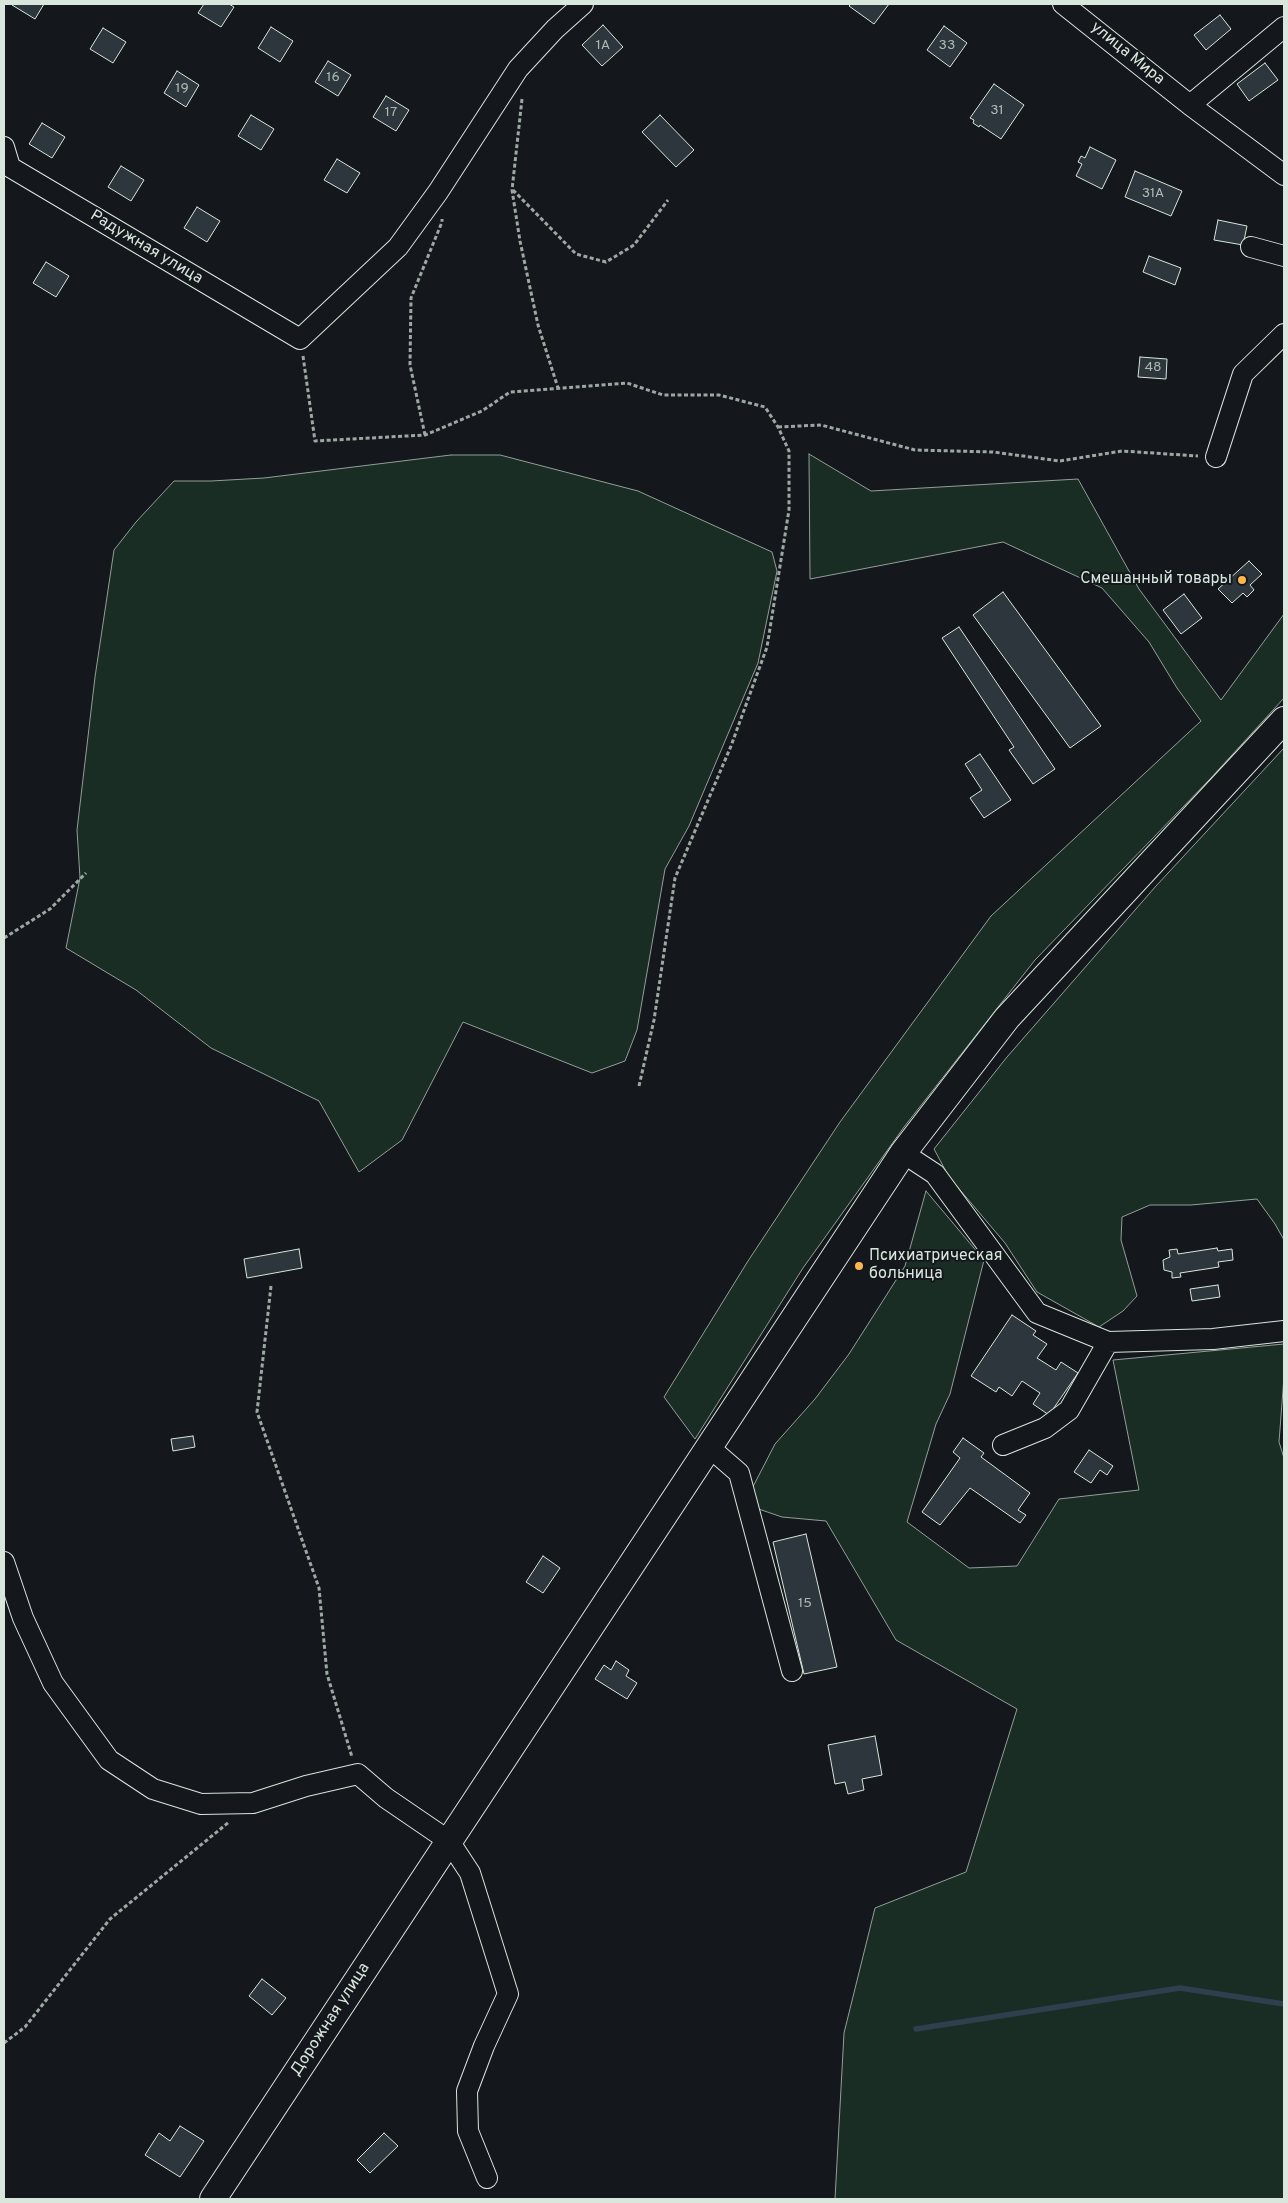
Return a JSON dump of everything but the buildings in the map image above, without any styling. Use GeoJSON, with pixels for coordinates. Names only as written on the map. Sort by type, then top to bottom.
{"type":"FeatureCollection","features":[{"type":"Feature","properties":{"kind":"main road","name":"Дорожная улица"},"geometry":{"type":"LineString","coordinates":[[213,2199],[903,1153],[1007,1018],[1284,720]]}},
{"type":"Feature","properties":{"kind":"street"},"geometry":{"type":"LineString","coordinates":[[300,339],[398,247],[438,192],[518,69],[555,29],[584,4]]}},
{"type":"Feature","properties":{"kind":"street","name":"улица Мира"},"geometry":{"type":"LineString","coordinates":[[1063,4],[1190,105],[1284,175]]}},
{"type":"Feature","properties":{"kind":"street"},"geometry":{"type":"LineString","coordinates":[[1190,105],[1284,27]]}},
{"type":"Feature","properties":{"kind":"street","name":"Радужная улица"},"geometry":{"type":"LineString","coordinates":[[4,148],[10,167],[300,339]]}},
{"type":"Feature","properties":{"kind":"street"},"geometry":{"type":"LineString","coordinates":[[1251,247],[1284,256]]}},
{"type":"Feature","properties":{"kind":"street"},"geometry":{"type":"LineString","coordinates":[[1216,457],[1244,374],[1284,334]]}},
{"type":"Feature","properties":{"kind":"street"},"geometry":{"type":"LineString","coordinates":[[903,1153],[935,1174],[1037,1313],[1108,1342],[1213,1339],[1284,1331]]}},
{"type":"Feature","properties":{"kind":"street"},"geometry":{"type":"LineString","coordinates":[[1004,1445],[1045,1428],[1069,1410],[1108,1342]]}},
{"type":"Feature","properties":{"kind":"street"},"geometry":{"type":"LineString","coordinates":[[709,1447],[739,1473],[792,1672]]}},
{"type":"Feature","properties":{"kind":"street"},"geometry":{"type":"LineString","coordinates":[[4,1562],[23,1618],[53,1683],[109,1760],[153,1789],[201,1804],[253,1803],[306,1786],[358,1774],[386,1798],[449,1841],[470,1873],[508,1994],[484,2046],[467,2092],[468,2131],[487,2178]]}},
{"type":"Feature","properties":{"kind":"path"},"geometry":{"type":"LineString","coordinates":[[518,69],[523,92],[512,190],[520,241],[538,325],[558,388]]}},
{"type":"Feature","properties":{"kind":"path"},"geometry":{"type":"LineString","coordinates":[[512,190],[576,254],[606,262],[634,245],[668,200]]}},
{"type":"Feature","properties":{"kind":"path"},"geometry":{"type":"LineString","coordinates":[[425,435],[410,365],[411,298],[442,222],[438,192]]}},
{"type":"Feature","properties":{"kind":"path"},"geometry":{"type":"LineString","coordinates":[[300,339],[315,441],[425,435],[482,411],[510,392],[627,383],[663,395],[720,395],[765,407],[778,427],[789,451],[789,510],[767,647],[731,746],[675,878],[654,1020],[639,1086]]}},
{"type":"Feature","properties":{"kind":"path"},"geometry":{"type":"LineString","coordinates":[[778,427],[821,425],[915,450],[993,452],[1060,460],[1122,451],[1216,457]]}},
{"type":"Feature","properties":{"kind":"path"},"geometry":{"type":"LineString","coordinates":[[4,938],[50,909],[86,873]]}},
{"type":"Feature","properties":{"kind":"path"},"geometry":{"type":"LineString","coordinates":[[271,1286],[257,1412],[319,1588],[326,1674],[358,1774]]}},
{"type":"Feature","properties":{"kind":"path"},"geometry":{"type":"LineString","coordinates":[[4,2043],[25,2027],[110,1919],[253,1803]]}},
{"type":"Feature","properties":{"kind":"green space"},"geometry":{"type":"Polygon","coordinates":[[[809,454],[871,491],[1078,479],[1139,589],[1221,700],[1284,614],[1284,698],[1210,779],[1035,960],[904,1127],[803,1268],[695,1439],[664,1397],[748,1261],[840,1122],[991,916],[1201,721],[1177,688],[1149,642],[1102,588],[1003,542],[810,579],[809,454]]]}},
{"type":"Feature","properties":{"kind":"green space"},"geometry":{"type":"Polygon","coordinates":[[[451,455],[500,455],[638,491],[772,552],[777,571],[758,663],[689,826],[665,869],[637,1030],[625,1061],[592,1073],[463,1022],[402,1140],[359,1172],[319,1101],[211,1048],[136,990],[66,948],[80,878],[77,830],[95,677],[114,550],[136,522],[174,481],[264,478],[451,455]]]}},
{"type":"Feature","properties":{"kind":"green space"},"geometry":{"type":"Polygon","coordinates":[[[1284,748],[1284,1240],[1257,1199],[1191,1205],[1150,1205],[1122,1217],[1121,1240],[1137,1296],[1123,1311],[1099,1327],[1037,1292],[1005,1243],[949,1177],[934,1149],[1007,1057],[1156,886],[1284,748]]]}},
{"type":"Feature","properties":{"kind":"green space"},"geometry":{"type":"Polygon","coordinates":[[[926,1191],[984,1260],[950,1394],[936,1424],[907,1522],[969,1568],[1017,1566],[1059,1499],[1139,1490],[1113,1360],[1284,1344],[1284,1377],[1279,1442],[1284,1458],[1284,2199],[835,2199],[844,2033],[875,1908],[966,1872],[1017,1709],[896,1640],[826,1521],[782,1517],[744,1504],[775,1444],[815,1399],[849,1354],[905,1266],[926,1191]]]}},
{"type":"Feature","properties":{"kind":"waterway"},"geometry":{"type":"LineString","coordinates":[[916,2029],[1180,1988],[1284,2004]]}},
{"type":"Feature","properties":{"kind":"place","name":"Смешанный товары"},"geometry":{"type":"Point","coordinates":[1242,580]}},
{"type":"Feature","properties":{"kind":"place","name":"Психиатрическая больница"},"geometry":{"type":"Point","coordinates":[859,1266]}}]}
